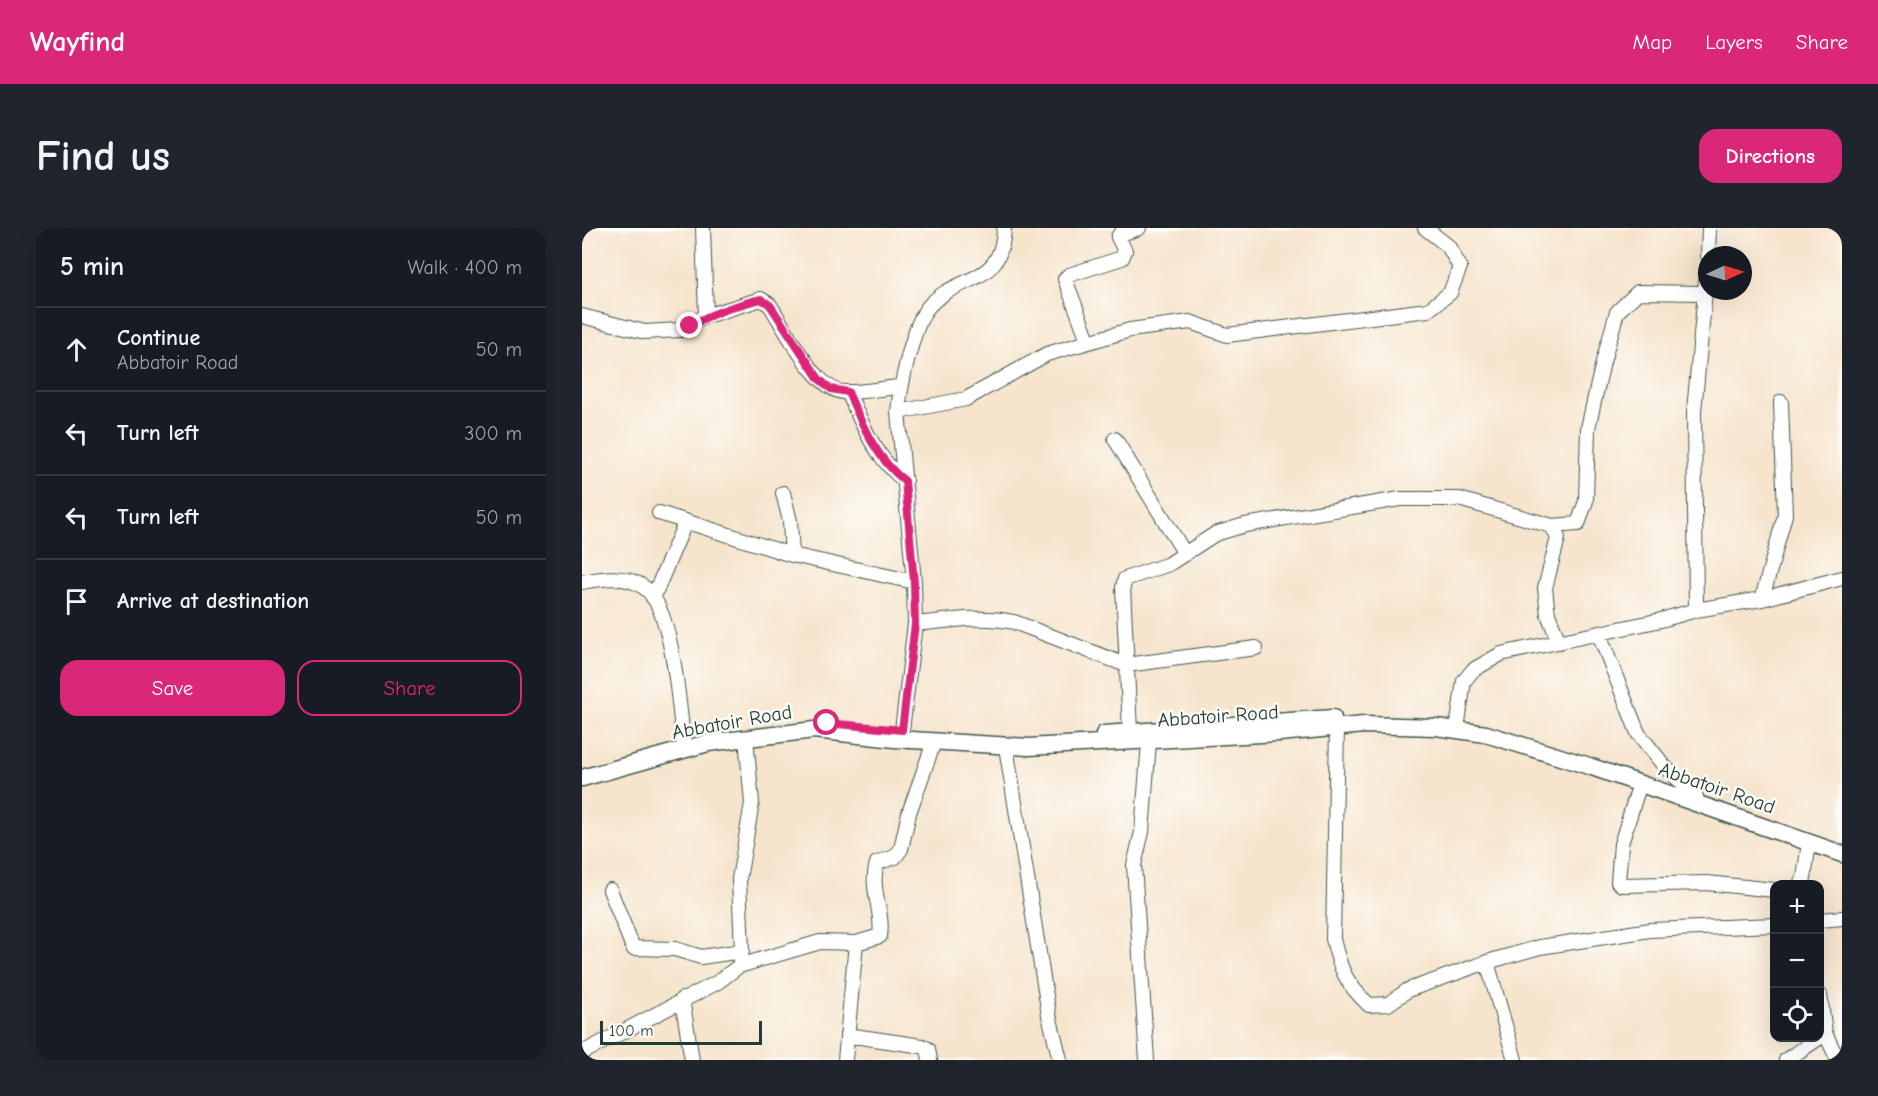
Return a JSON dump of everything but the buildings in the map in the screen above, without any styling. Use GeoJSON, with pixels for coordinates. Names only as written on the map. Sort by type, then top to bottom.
{"type":"FeatureCollection","features":[{"type":"Feature","properties":{"kind":"street"},"geometry":{"type":"LineString","coordinates":[[703,228],[706,316]]}},
{"type":"Feature","properties":{"kind":"street"},"geometry":{"type":"LineString","coordinates":[[902,730],[915,624],[914,582],[898,412],[900,387],[920,322],[928,307],[940,296],[982,275],[996,261],[1004,247],[1004,228]]}},
{"type":"Feature","properties":{"kind":"street"},"geometry":{"type":"LineString","coordinates":[[1089,340],[1065,279],[1069,275],[1122,258],[1125,251],[1118,237],[1120,234],[1139,228]]}},
{"type":"Feature","properties":{"kind":"street"},"geometry":{"type":"LineString","coordinates":[[898,412],[966,399],[1047,354],[1130,330],[1184,322],[1227,335],[1428,310],[1450,293],[1460,267],[1448,246],[1425,228]]}},
{"type":"Feature","properties":{"kind":"street"},"geometry":{"type":"LineString","coordinates":[[1708,228],[1708,246]]}},
{"type":"Feature","properties":{"kind":"street"},"geometry":{"type":"LineString","coordinates":[[1130,731],[1123,587],[1125,579],[1168,564],[1215,534],[1245,525],[1422,497],[1459,499],[1552,526],[1578,524],[1582,519],[1586,501],[1588,428],[1617,312],[1638,292],[1698,292]]}},
{"type":"Feature","properties":{"kind":"street"},"geometry":{"type":"LineString","coordinates":[[582,315],[645,332],[680,330],[706,316],[761,299],[770,305],[819,379],[831,389],[848,392],[900,387]]}},
{"type":"Feature","properties":{"kind":"street"},"geometry":{"type":"LineString","coordinates":[[1696,610],[1695,411],[1704,300]]}},
{"type":"Feature","properties":{"kind":"street"},"geometry":{"type":"LineString","coordinates":[[848,392],[862,425],[879,453],[892,471],[905,481]]}},
{"type":"Feature","properties":{"kind":"street"},"geometry":{"type":"LineString","coordinates":[[1762,599],[1785,515],[1781,402]]}},
{"type":"Feature","properties":{"kind":"street"},"geometry":{"type":"LineString","coordinates":[[1115,439],[1185,554]]}},
{"type":"Feature","properties":{"kind":"street"},"geometry":{"type":"LineString","coordinates":[[783,493],[790,520],[792,555]]}},
{"type":"Feature","properties":{"kind":"street"},"geometry":{"type":"LineString","coordinates":[[659,513],[792,555],[914,582]]}},
{"type":"Feature","properties":{"kind":"street"},"geometry":{"type":"LineString","coordinates":[[653,598],[685,523]]}},
{"type":"Feature","properties":{"kind":"street"},"geometry":{"type":"LineString","coordinates":[[1552,526],[1558,538],[1545,588],[1548,614],[1559,642]]}},
{"type":"Feature","properties":{"kind":"street"},"geometry":{"type":"LineString","coordinates":[[582,582],[621,578],[645,588],[653,598],[666,623],[683,740]]}},
{"type":"Feature","properties":{"kind":"street"},"geometry":{"type":"LineString","coordinates":[[1458,722],[1464,681],[1473,670],[1502,654],[1599,634],[1696,610],[1762,599],[1842,579]]}},
{"type":"Feature","properties":{"kind":"street"},"geometry":{"type":"LineString","coordinates":[[915,624],[978,618],[1014,622],[1126,665],[1256,648]]}},
{"type":"Feature","properties":{"kind":"street"},"geometry":{"type":"LineString","coordinates":[[1599,634],[1638,733],[1665,767],[1696,796]]}},
{"type":"Feature","properties":{"kind":"street","name":"Abbatoir Road"},"geometry":{"type":"LineString","coordinates":[[582,769],[717,732],[783,723],[827,723],[902,730],[1046,737],[1293,719],[1412,716],[1458,722],[1527,740],[1842,846]]}},
{"type":"Feature","properties":{"kind":"street","name":"Abbatoir Road"},"geometry":{"type":"LineString","coordinates":[[582,778],[708,743],[814,730],[1006,747],[1149,742],[1374,725],[1470,730],[1640,783],[1842,854]]}},
{"type":"Feature","properties":{"kind":"street"},"geometry":{"type":"LineString","coordinates":[[1337,728],[1333,939],[1339,964],[1350,988],[1369,1005],[1388,1004],[1408,990],[1487,962],[1540,947],[1650,930],[1770,925]]}},
{"type":"Feature","properties":{"kind":"street"},"geometry":{"type":"LineString","coordinates":[[739,966],[742,951],[739,879],[752,803],[746,738]]}},
{"type":"Feature","properties":{"kind":"street"},"geometry":{"type":"LineString","coordinates":[[582,1053],[717,982],[739,966],[820,942],[856,943],[880,936],[883,921],[873,876],[877,863],[895,857],[901,849],[909,813],[934,742]]}},
{"type":"Feature","properties":{"kind":"street"},"geometry":{"type":"LineString","coordinates":[[1147,1060],[1134,879],[1144,815],[1149,742]]}},
{"type":"Feature","properties":{"kind":"street"},"geometry":{"type":"LineString","coordinates":[[1006,747],[1048,1015],[1060,1060]]}},
{"type":"Feature","properties":{"kind":"street"},"geometry":{"type":"LineString","coordinates":[[1640,783],[1621,844],[1618,882],[1622,885],[1707,883],[1770,890]]}},
{"type":"Feature","properties":{"kind":"street"},"geometry":{"type":"LineString","coordinates":[[1803,880],[1809,842]]}},
{"type":"Feature","properties":{"kind":"street"},"geometry":{"type":"LineString","coordinates":[[610,890],[633,948],[675,950],[701,957],[742,951]]}},
{"type":"Feature","properties":{"kind":"street"},"geometry":{"type":"LineString","coordinates":[[1824,920],[1842,918]]}},
{"type":"Feature","properties":{"kind":"street"},"geometry":{"type":"LineString","coordinates":[[845,1060],[856,943]]}},
{"type":"Feature","properties":{"kind":"street"},"geometry":{"type":"LineString","coordinates":[[1487,962],[1515,1060]]}},
{"type":"Feature","properties":{"kind":"street"},"geometry":{"type":"LineString","coordinates":[[682,999],[692,1060]]}},
{"type":"Feature","properties":{"kind":"street"},"geometry":{"type":"LineString","coordinates":[[847,1035],[922,1046],[928,1049],[930,1060]]}},
{"type":"Feature","properties":{"kind":"street"},"geometry":{"type":"LineString","coordinates":[[1824,1040],[1838,1060]]}},
{"type":"Feature","properties":{"kind":"street"},"geometry":{"type":"LineString","coordinates":[[1786,1060],[1812,1042]]}},
{"type":"Feature","properties":{"kind":"route"},"geometry":{"type":"LineString","coordinates":[[690,326],[706,316],[745,303],[761,299],[770,305],[819,379],[831,389],[848,392],[862,425],[879,453],[892,471],[905,481],[914,582],[915,624],[902,730],[827,723]]}}]}
